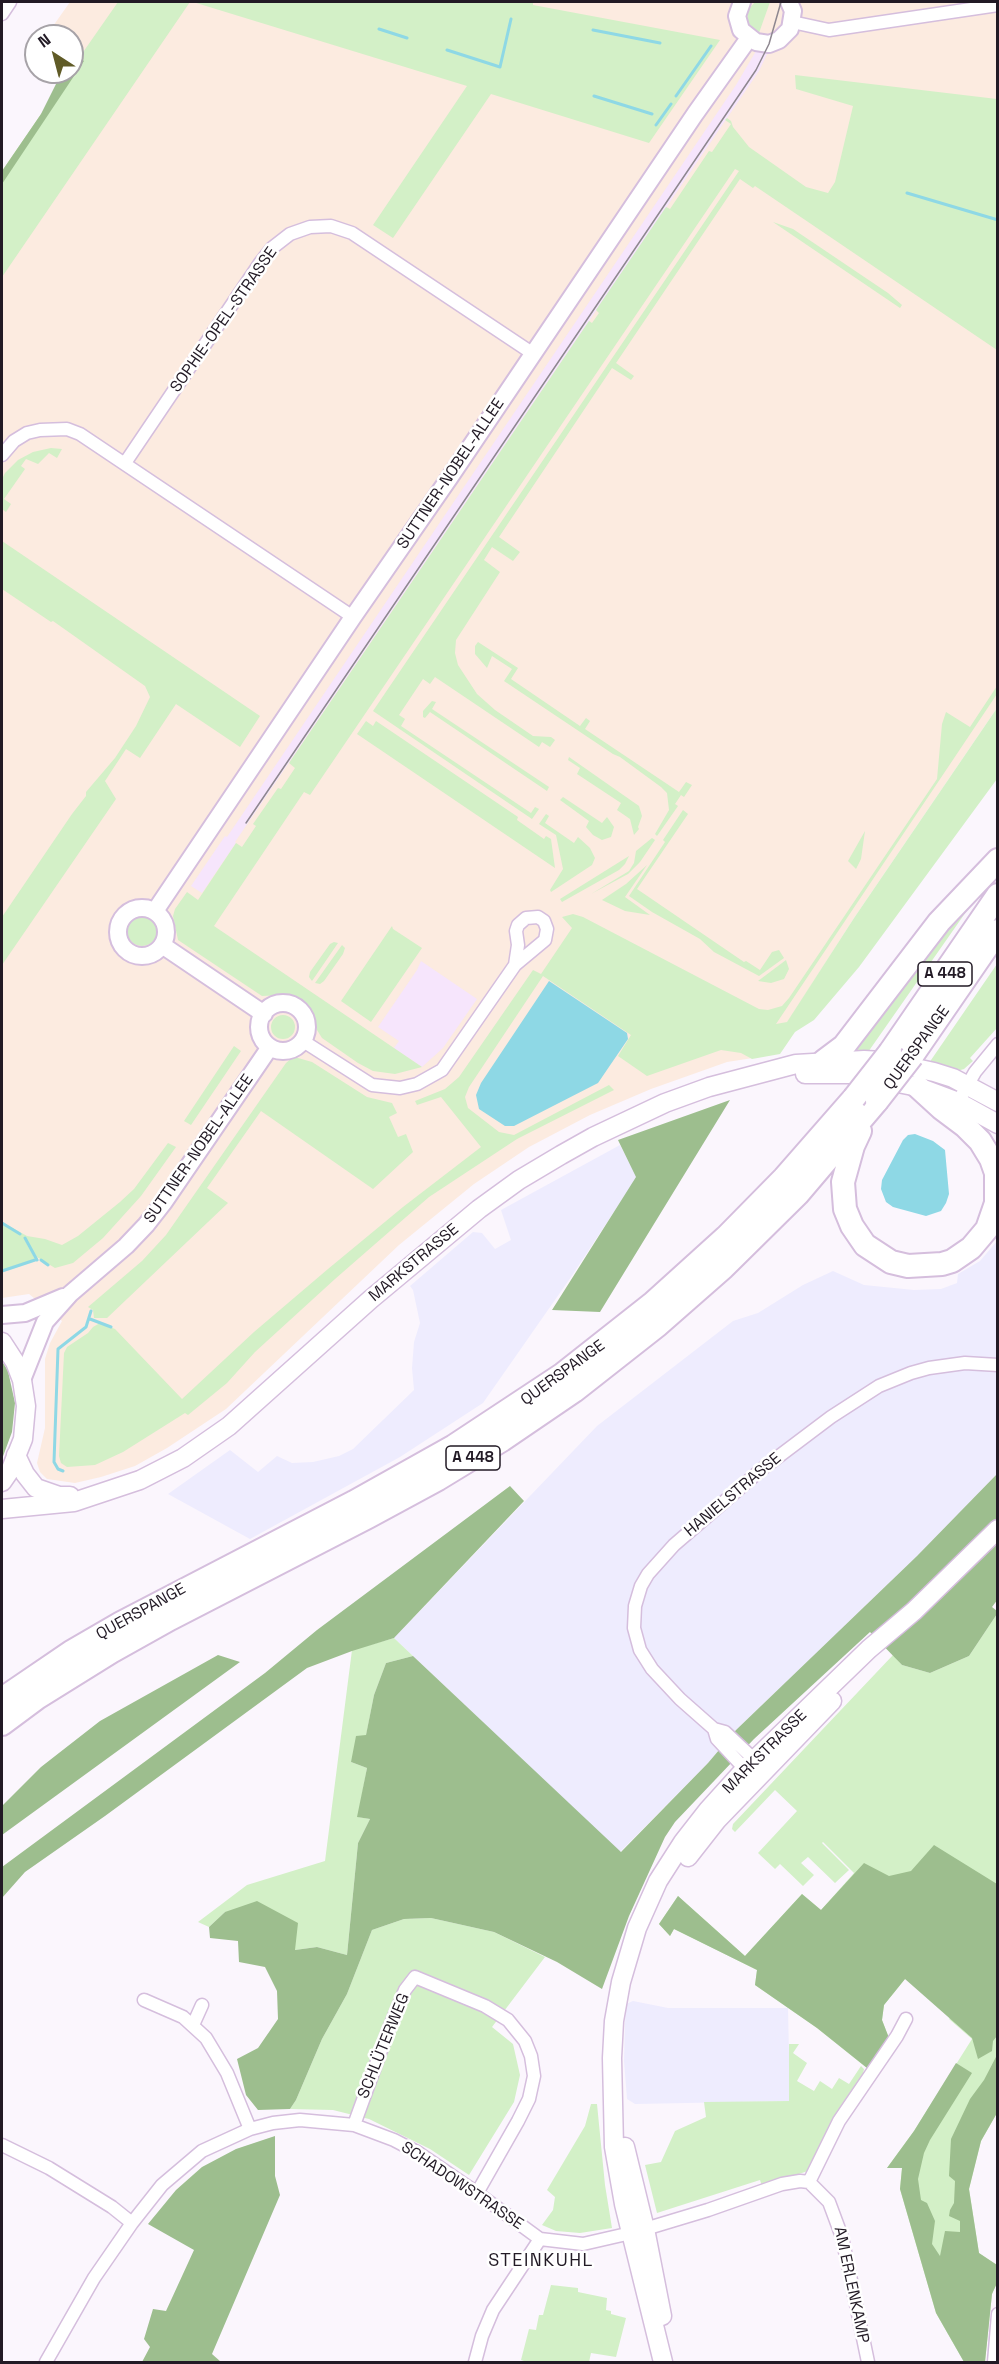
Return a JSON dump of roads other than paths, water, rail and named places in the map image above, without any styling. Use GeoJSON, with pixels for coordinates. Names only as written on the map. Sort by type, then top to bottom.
{"type":"FeatureCollection","features":[{"type":"Feature","properties":{"kind":"highway"},"geometry":{"type":"LineString","coordinates":[[824,1061],[844,1046],[939,922],[998,860]]}},
{"type":"Feature","properties":{"kind":"highway","name":"QUERSPANGE"},"geometry":{"type":"LineString","coordinates":[[2,1699],[71,1652],[138,1613],[354,1502],[454,1446],[563,1374],[653,1303],[726,1237],[784,1178],[854,1098],[890,1052],[998,895]]}},
{"type":"Feature","properties":{"kind":"highway","name":"QUERSPANGE"},"geometry":{"type":"LineString","coordinates":[[2,1724],[53,1688],[111,1652],[438,1479],[502,1440],[574,1391],[658,1326],[746,1246],[798,1194],[912,1056],[998,931]]}},
{"type":"Feature","properties":{"kind":"highway"},"geometry":{"type":"LineString","coordinates":[[877,1101],[853,1146],[843,1182],[845,1209],[852,1226],[865,1245],[891,1262],[909,1266],[942,1264],[971,1248],[987,1229],[996,1203],[996,1173],[980,1141],[918,1087]]}},
{"type":"Feature","properties":{"kind":"main road","name":"MARKSTRASSE"},"geometry":{"type":"LineString","coordinates":[[2,1509],[74,1502],[162,1470],[213,1437],[443,1238],[519,1180],[593,1137],[665,1103],[709,1087],[796,1064],[824,1061],[883,1061],[934,1072],[967,1085],[998,1102]]}},
{"type":"Feature","properties":{"kind":"main road","name":"MARKSTRASSE"},"geometry":{"type":"LineString","coordinates":[[764,1073],[854,1074],[918,1087],[958,1102],[998,1124]]}},
{"type":"Feature","properties":{"kind":"main road"},"geometry":{"type":"LineString","coordinates":[[2,1342],[15,1362],[22,1380],[25,1390],[26,1422],[16,1455],[2,1482]]}},
{"type":"Feature","properties":{"kind":"main road","name":"MARKSTRASSE"},"geometry":{"type":"LineString","coordinates":[[16,1455],[25,1474],[36,1488],[59,1496],[90,1497]]}},
{"type":"Feature","properties":{"kind":"main road","name":"MARKSTRASSE"},"geometry":{"type":"LineString","coordinates":[[665,2362],[638,2231],[614,2147],[614,2021],[629,1952],[643,1915],[755,1767],[875,1656],[914,1611],[994,1531]]}},
{"type":"Feature","properties":{"kind":"street"},"geometry":{"type":"LineString","coordinates":[[2,14],[10,2]]}},
{"type":"Feature","properties":{"kind":"street"},"geometry":{"type":"LineString","coordinates":[[742,2],[738,9],[738,23],[749,39],[760,44],[779,40],[786,35],[792,22],[790,2]]}},
{"type":"Feature","properties":{"kind":"street"},"geometry":{"type":"LineString","coordinates":[[792,22],[829,30],[998,5]]}},
{"type":"Feature","properties":{"kind":"street","name":"SUTTNER-NOBEL-ALLEE"},"geometry":{"type":"LineString","coordinates":[[155,911],[352,617],[426,513],[532,353],[749,39]]}},
{"type":"Feature","properties":{"kind":"street","name":"SOPHIE-OPEL-STRASSE"},"geometry":{"type":"LineString","coordinates":[[125,463],[266,255],[290,234],[310,226],[331,226],[352,233],[532,353]]}},
{"type":"Feature","properties":{"kind":"street"},"geometry":{"type":"LineString","coordinates":[[2,455],[14,441],[27,434],[52,428],[80,434],[352,617]]}},
{"type":"Feature","properties":{"kind":"street"},"geometry":{"type":"LineString","coordinates":[[138,908],[155,911],[161,916],[166,927],[162,945],[153,953],[140,956],[124,947],[119,936],[120,924],[127,913],[138,908]]}},
{"type":"Feature","properties":{"kind":"street"},"geometry":{"type":"LineString","coordinates":[[303,1041],[372,1085],[400,1088],[417,1084],[442,1070],[515,964],[542,943],[547,933],[546,924],[538,917],[529,917],[520,922],[516,931],[518,939],[515,964]]}},
{"type":"Feature","properties":{"kind":"street"},"geometry":{"type":"LineString","coordinates":[[162,945],[264,1014]]}},
{"type":"Feature","properties":{"kind":"street"},"geometry":{"type":"LineString","coordinates":[[282,1003],[296,1007],[306,1019],[308,1026],[303,1041],[288,1051],[270,1047],[264,1042],[259,1028],[264,1014],[269,1008],[282,1003]]}},
{"type":"Feature","properties":{"kind":"street"},"geometry":{"type":"LineString","coordinates":[[958,1102],[982,1061],[998,1044]]}},
{"type":"Feature","properties":{"kind":"street","name":"SUTTNER-NOBEL-ALLEE"},"geometry":{"type":"LineString","coordinates":[[22,1380],[41,1330],[70,1294],[126,1246],[152,1217],[270,1047]]}},
{"type":"Feature","properties":{"kind":"street","name":"SUTTNER-NOBEL-ALLEE"},"geometry":{"type":"LineString","coordinates":[[2,1315],[25,1313],[70,1294]]}},
{"type":"Feature","properties":{"kind":"street","name":"HANIELSTRASSE"},"geometry":{"type":"LineString","coordinates":[[755,1767],[725,1732],[714,1729],[680,1699],[652,1669],[640,1650],[634,1628],[635,1606],[641,1586],[656,1564],[714,1509],[831,1417],[879,1386],[911,1372],[929,1368],[965,1363],[998,1365]]}},
{"type":"Feature","properties":{"kind":"street","name":"SCHLÜTERWEG"},"geometry":{"type":"LineString","coordinates":[[354,2125],[388,2031],[405,1990],[415,1977],[485,2006],[508,2020],[525,2041],[531,2056],[534,2076],[529,2099],[477,2193]]}},
{"type":"Feature","properties":{"kind":"street"},"geometry":{"type":"LineString","coordinates":[[144,2000],[170,2010],[193,2025],[206,2038],[219,2058],[250,2129]]}},
{"type":"Feature","properties":{"kind":"street"},"geometry":{"type":"LineString","coordinates":[[193,2025],[202,2005]]}},
{"type":"Feature","properties":{"kind":"street"},"geometry":{"type":"LineString","coordinates":[[638,2231],[782,2184],[809,2182],[839,2121],[897,2036],[906,2019]]}},
{"type":"Feature","properties":{"kind":"street","name":"SCHADOWSTRASSE"},"geometry":{"type":"LineString","coordinates":[[46,2362],[83,2296],[132,2223],[162,2186],[202,2151],[250,2129],[300,2121],[354,2125],[417,2152],[540,2239],[583,2244],[638,2231]]}},
{"type":"Feature","properties":{"kind":"street"},"geometry":{"type":"LineString","coordinates":[[2,2145],[49,2168],[112,2207],[132,2223]]}},
{"type":"Feature","properties":{"kind":"street","name":"AM ERLENKAMP"},"geometry":{"type":"LineString","coordinates":[[809,2182],[829,2202],[842,2237],[868,2362]]}},
{"type":"Feature","properties":{"kind":"street"},"geometry":{"type":"LineString","coordinates":[[475,2362],[482,2336],[493,2310],[540,2239]]}},
{"type":"Feature","properties":{"kind":"street"},"geometry":{"type":"LineString","coordinates":[[994,2362],[998,2314]]}},
{"type":"Feature","properties":{"kind":"water"},"geometry":{"type":"Polygon","coordinates":[[[549,981],[627,1033],[628,1039],[598,1083],[514,1126],[505,1126],[479,1109],[476,1095],[481,1083],[549,981]]]}},
{"type":"Feature","properties":{"kind":"water"},"geometry":{"type":"Polygon","coordinates":[[[915,1134],[933,1141],[945,1150],[949,1194],[941,1211],[926,1216],[893,1207],[886,1202],[881,1189],[882,1180],[903,1140],[908,1135],[915,1134]]]}},
{"type":"Feature","properties":{"kind":"waterway"},"geometry":{"type":"LineString","coordinates":[[447,50],[500,67],[511,19]]}},
{"type":"Feature","properties":{"kind":"waterway"},"geometry":{"type":"LineString","coordinates":[[379,29],[407,38]]}},
{"type":"Feature","properties":{"kind":"waterway"},"geometry":{"type":"LineString","coordinates":[[593,30],[660,43]]}},
{"type":"Feature","properties":{"kind":"waterway"},"geometry":{"type":"LineString","coordinates":[[676,96],[711,46]]}},
{"type":"Feature","properties":{"kind":"waterway"},"geometry":{"type":"LineString","coordinates":[[594,96],[652,114]]}},
{"type":"Feature","properties":{"kind":"waterway"},"geometry":{"type":"LineString","coordinates":[[656,125],[671,104]]}},
{"type":"Feature","properties":{"kind":"waterway"},"geometry":{"type":"LineString","coordinates":[[907,193],[998,220]]}},
{"type":"Feature","properties":{"kind":"waterway"},"geometry":{"type":"LineString","coordinates":[[2,1223],[20,1234]]}},
{"type":"Feature","properties":{"kind":"waterway"},"geometry":{"type":"LineString","coordinates":[[25,1238],[37,1260]]}},
{"type":"Feature","properties":{"kind":"waterway"},"geometry":{"type":"LineString","coordinates":[[2,1271],[35,1260]]}},
{"type":"Feature","properties":{"kind":"waterway"},"geometry":{"type":"LineString","coordinates":[[41,1260],[48,1265]]}},
{"type":"Feature","properties":{"kind":"waterway"},"geometry":{"type":"LineString","coordinates":[[63,1471],[58,1469],[54,1462],[58,1349],[86,1327],[91,1311]]}},
{"type":"Feature","properties":{"kind":"waterway"},"geometry":{"type":"LineString","coordinates":[[90,1319],[111,1327]]}},
{"type":"Feature","properties":{"kind":"tram line"},"geometry":{"type":"LineString","coordinates":[[246,823],[756,70],[769,44],[781,2]]}},
{"type":"Feature","properties":{"kind":"district","name":"STEINKUHL"},"geometry":{"type":"Point","coordinates":[541,2261]}}]}
